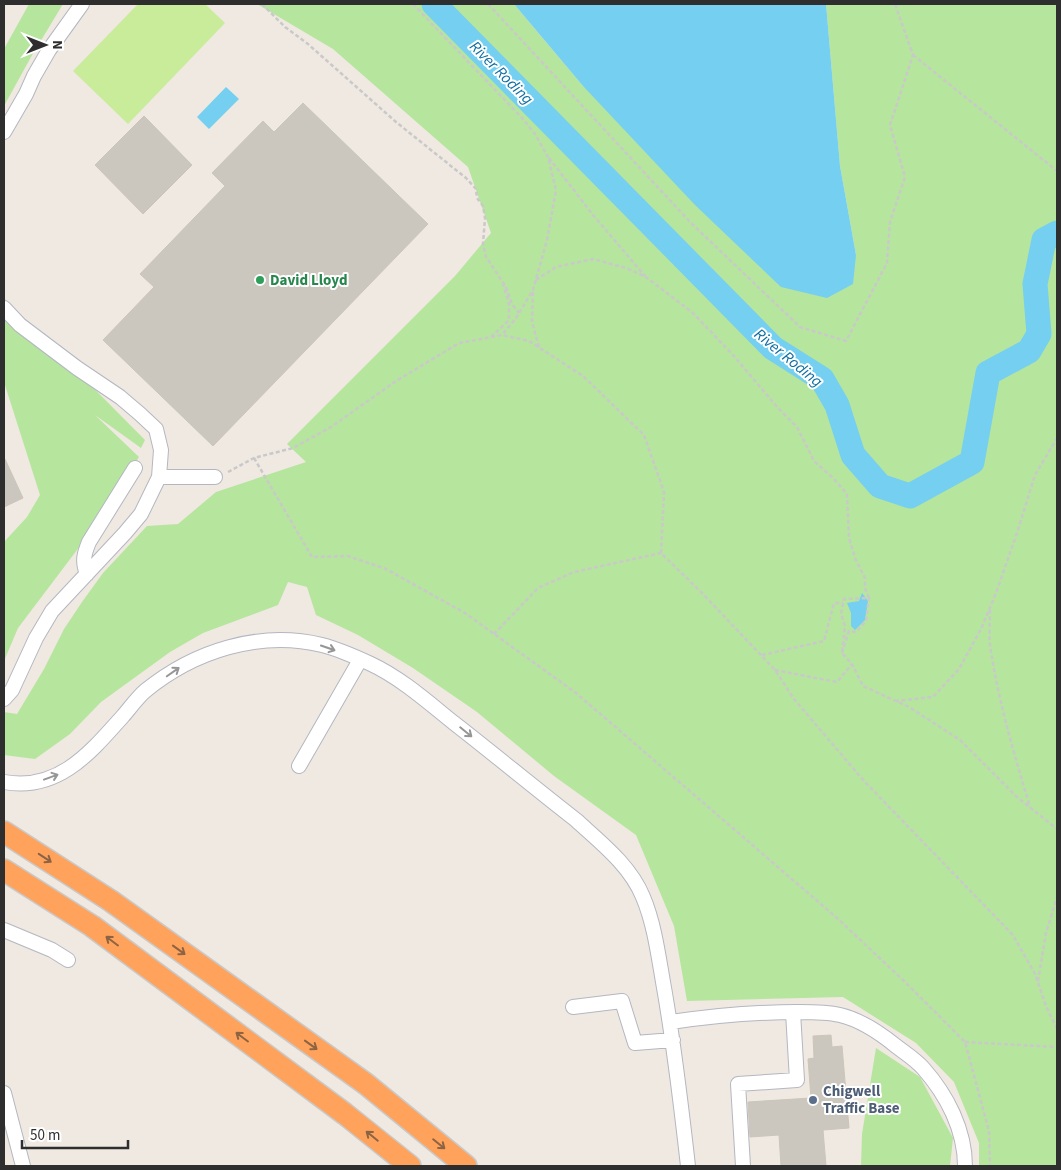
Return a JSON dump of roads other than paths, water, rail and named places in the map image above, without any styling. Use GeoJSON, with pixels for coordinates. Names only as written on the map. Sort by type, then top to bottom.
{"type":"FeatureCollection","features":[{"type":"Feature","properties":{"kind":"highway"},"geometry":{"type":"LineString","coordinates":[[4,832],[111,901],[350,1073],[466,1166]]}},
{"type":"Feature","properties":{"kind":"highway"},"geometry":{"type":"LineString","coordinates":[[4,870],[92,926],[345,1114],[410,1166]]}},
{"type":"Feature","properties":{"kind":"street"},"geometry":{"type":"LineString","coordinates":[[4,132],[49,50],[82,4]]}},
{"type":"Feature","properties":{"kind":"street"},"geometry":{"type":"LineString","coordinates":[[4,308],[20,325],[77,368],[120,397],[156,429],[161,450],[159,477],[141,514],[52,611],[36,638],[12,690],[4,698]]}},
{"type":"Feature","properties":{"kind":"street"},"geometry":{"type":"LineString","coordinates":[[87,574],[83,564],[84,554],[89,542],[135,468]]}},
{"type":"Feature","properties":{"kind":"street"},"geometry":{"type":"LineString","coordinates":[[159,477],[215,477]]}},
{"type":"Feature","properties":{"kind":"street"},"geometry":{"type":"LineString","coordinates":[[4,782],[18,784],[52,778],[72,767],[96,747],[144,692],[181,666],[223,648],[279,640],[322,646],[373,665],[413,690],[576,820],[626,869],[643,896],[656,940],[671,1022],[688,1166]]}},
{"type":"Feature","properties":{"kind":"street"},"geometry":{"type":"LineString","coordinates":[[299,766],[360,660]]}},
{"type":"Feature","properties":{"kind":"street"},"geometry":{"type":"LineString","coordinates":[[4,930],[52,950],[68,960]]}},
{"type":"Feature","properties":{"kind":"street"},"geometry":{"type":"LineString","coordinates":[[572,1007],[622,1001],[635,1043],[673,1040]]}},
{"type":"Feature","properties":{"kind":"street"},"geometry":{"type":"LineString","coordinates":[[671,1022],[718,1016],[792,1012],[821,1012],[840,1015],[858,1021],[879,1033],[922,1066],[943,1094],[957,1123],[965,1156],[965,1166]]}},
{"type":"Feature","properties":{"kind":"street"},"geometry":{"type":"LineString","coordinates":[[743,1166],[738,1084],[796,1080],[792,1012]]}},
{"type":"Feature","properties":{"kind":"street"},"geometry":{"type":"LineString","coordinates":[[4,1093],[23,1166]]}},
{"type":"Feature","properties":{"kind":"water"},"geometry":{"type":"Polygon","coordinates":[[[514,4],[826,4],[840,166],[856,255],[853,284],[827,298],[781,287],[695,205],[583,86],[514,4]]]}},
{"type":"Feature","properties":{"kind":"water"},"geometry":{"type":"Polygon","coordinates":[[[226,87],[239,99],[209,129],[197,117],[226,87]]]}},
{"type":"Feature","properties":{"kind":"water"},"geometry":{"type":"Polygon","coordinates":[[[862,593],[868,601],[865,620],[855,630],[851,626],[851,613],[847,603],[859,601],[862,593]]]}},
{"type":"Feature","properties":{"kind":"waterway","name":"River Roding"},"geometry":{"type":"LineString","coordinates":[[434,4],[773,348],[822,379],[837,405],[853,455],[880,486],[910,496],[972,462],[988,373],[1029,351],[1039,334],[1035,284],[1044,240],[1057,233]]}},
{"type":"Feature","properties":{"kind":"place","name":"David Lloyd"},"geometry":{"type":"Point","coordinates":[260,280]}},
{"type":"Feature","properties":{"kind":"place","name":"Chigwell Traffic Base"},"geometry":{"type":"Point","coordinates":[813,1100]}}]}
